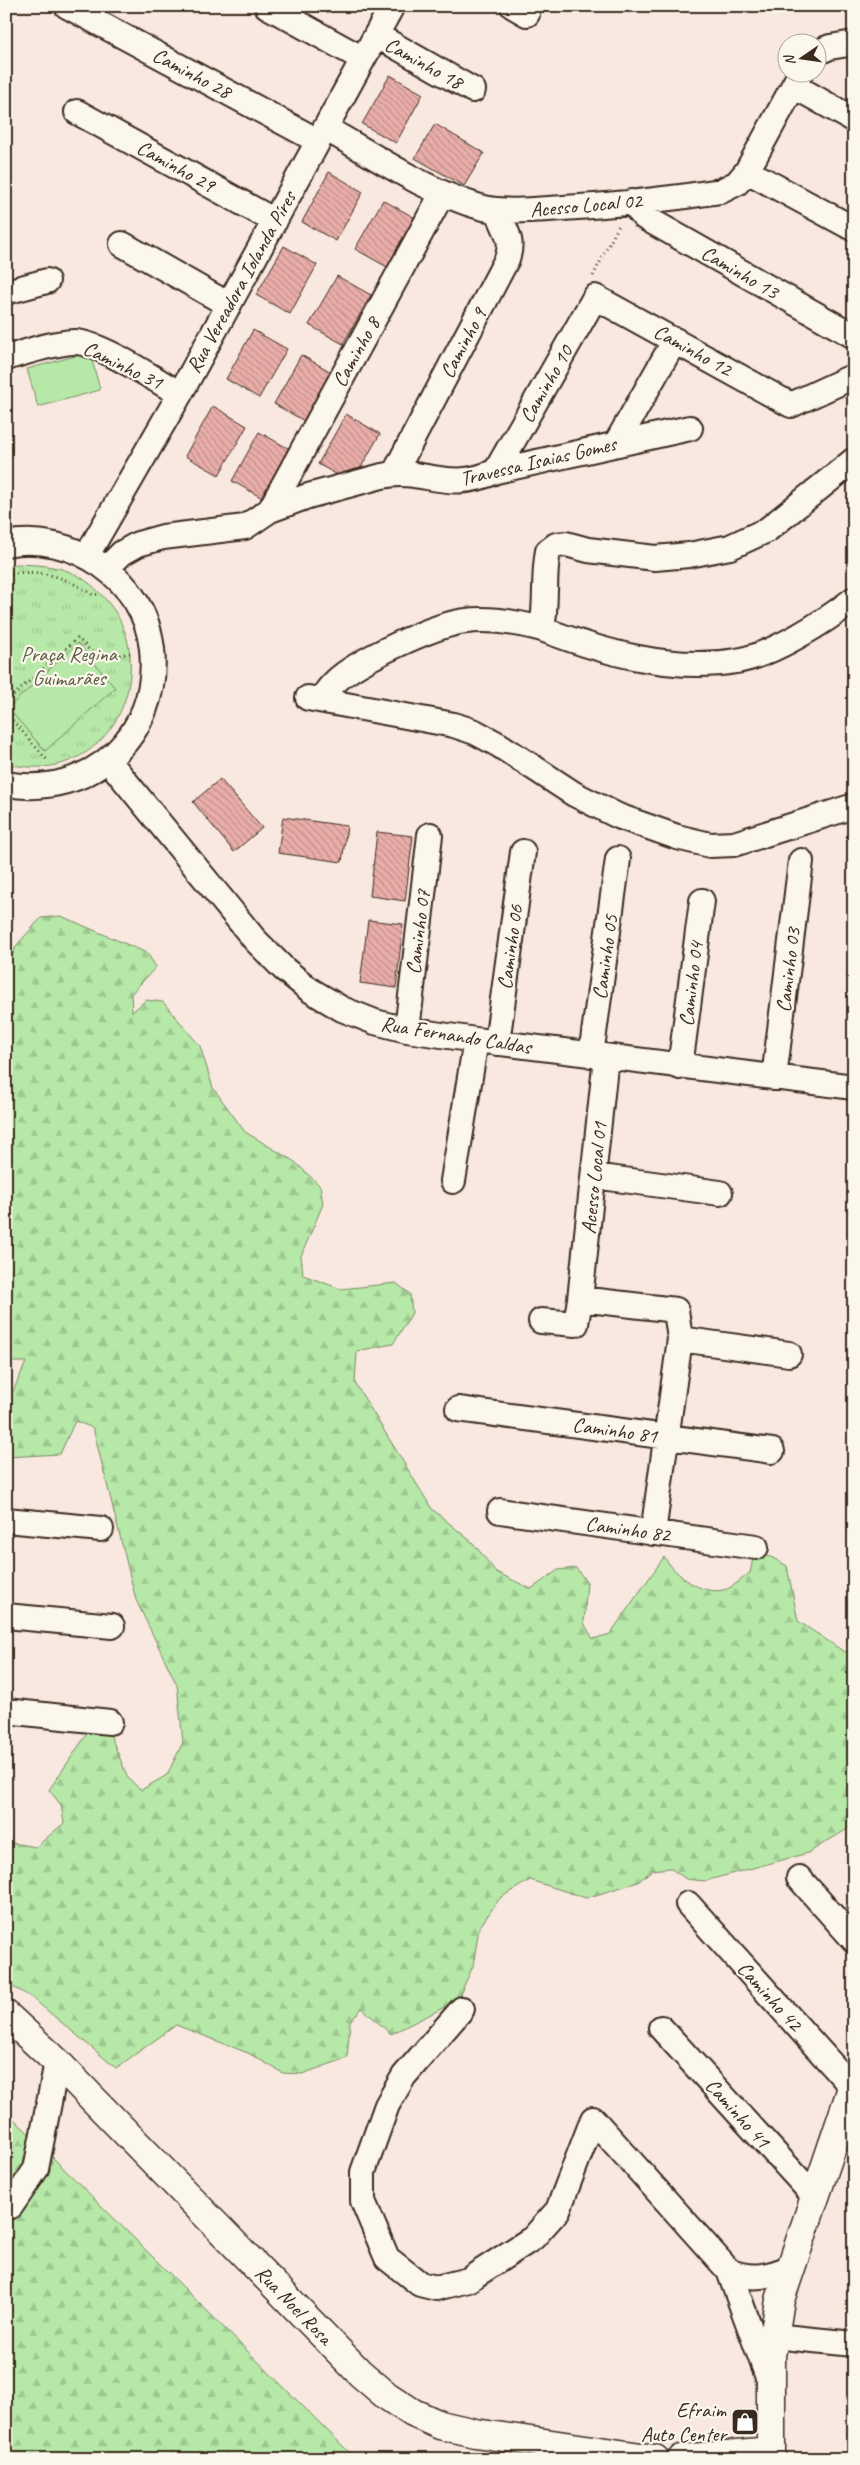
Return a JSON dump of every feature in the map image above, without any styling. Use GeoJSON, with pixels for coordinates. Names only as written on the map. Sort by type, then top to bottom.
{"type":"FeatureCollection","features":[{"type":"Feature","properties":{"kind":"main road","name":"Rua Noel Rosa"},"geometry":{"type":"LineString","coordinates":[[6,2015],[57,2062],[360,2373],[387,2396],[413,2413],[440,2425],[485,2434],[655,2459]]}},
{"type":"Feature","properties":{"kind":"main road"},"geometry":{"type":"LineString","coordinates":[[682,2459],[771,2455],[770,2390],[773,2336],[780,2300],[853,2084]]}},
{"type":"Feature","properties":{"kind":"main road"},"geometry":{"type":"LineString","coordinates":[[722,2456],[749,2434],[770,2390]]}},
{"type":"Feature","properties":{"kind":"street","name":"Caminho 28"},"geometry":{"type":"LineString","coordinates":[[67,6],[321,134]]}},
{"type":"Feature","properties":{"kind":"street"},"geometry":{"type":"LineString","coordinates":[[267,6],[363,59]]}},
{"type":"Feature","properties":{"kind":"street","name":"Rua Vereadora Iolanda Píres"},"geometry":{"type":"LineString","coordinates":[[87,555],[180,394],[392,6]]}},
{"type":"Feature","properties":{"kind":"street","name":"Caminho 18"},"geometry":{"type":"LineString","coordinates":[[376,35],[473,90]]}},
{"type":"Feature","properties":{"kind":"street"},"geometry":{"type":"LineString","coordinates":[[828,48],[854,43]]}},
{"type":"Feature","properties":{"kind":"street","name":"Acesso Local 02"},"geometry":{"type":"LineString","coordinates":[[321,134],[442,194],[482,207],[498,210],[575,208],[631,202],[721,191],[737,183],[747,171],[795,82]]}},
{"type":"Feature","properties":{"kind":"street"},"geometry":{"type":"LineString","coordinates":[[801,82],[854,120]]}},
{"type":"Feature","properties":{"kind":"street","name":"Caminho 29"},"geometry":{"type":"LineString","coordinates":[[77,112],[275,221]]}},
{"type":"Feature","properties":{"kind":"street"},"geometry":{"type":"LineString","coordinates":[[747,171],[854,229]]}},
{"type":"Feature","properties":{"kind":"street","name":"Caminho 8"},"geometry":{"type":"LineString","coordinates":[[270,510],[442,194]]}},
{"type":"Feature","properties":{"kind":"street","name":"Caminho 13"},"geometry":{"type":"LineString","coordinates":[[631,202],[644,217],[854,336]]}},
{"type":"Feature","properties":{"kind":"street","name":"Caminho 9"},"geometry":{"type":"LineString","coordinates":[[394,474],[507,259],[511,244],[510,238],[504,229],[498,210]]}},
{"type":"Feature","properties":{"kind":"street"},"geometry":{"type":"LineString","coordinates":[[122,244],[229,305]]}},
{"type":"Feature","properties":{"kind":"street"},"geometry":{"type":"LineString","coordinates":[[6,292],[46,281]]}},
{"type":"Feature","properties":{"kind":"street","name":"Caminho 12"},"geometry":{"type":"LineString","coordinates":[[595,297],[791,405],[854,376]]}},
{"type":"Feature","properties":{"kind":"street","name":"Caminho 10"},"geometry":{"type":"LineString","coordinates":[[496,471],[595,297]]}},
{"type":"Feature","properties":{"kind":"street"},"geometry":{"type":"LineString","coordinates":[[617,442],[675,340]]}},
{"type":"Feature","properties":{"kind":"street","name":"Caminho 31"},"geometry":{"type":"LineString","coordinates":[[6,358],[74,342],[90,345],[180,394]]}},
{"type":"Feature","properties":{"kind":"street","name":"Travessa Isaias Gomes"},"geometry":{"type":"LineString","coordinates":[[107,568],[122,552],[138,544],[163,537],[245,527],[270,510],[308,496],[394,474],[467,482],[496,471],[617,442],[690,428]]}},
{"type":"Feature","properties":{"kind":"street"},"geometry":{"type":"LineString","coordinates":[[542,629],[546,608],[546,563],[548,551],[556,545],[566,544],[588,550],[656,558],[689,556],[730,547],[768,530],[854,460]]}},
{"type":"Feature","properties":{"kind":"street"},"geometry":{"type":"LineString","coordinates":[[6,544],[42,542],[65,546],[87,555],[107,568],[128,591],[144,618],[152,648],[153,672],[145,710],[130,738],[108,760],[90,772],[62,783],[48,786],[23,787],[6,784]]}},
{"type":"Feature","properties":{"kind":"street"},"geometry":{"type":"LineString","coordinates":[[854,599],[816,624],[771,649],[737,661],[699,664],[663,662],[582,644],[542,629],[506,622],[467,621],[446,625],[410,639],[348,671],[313,699],[454,725],[476,732],[574,794],[618,816],[677,837],[710,845],[734,844],[854,806]]}},
{"type":"Feature","properties":{"kind":"street","name":"Rua Fernando Caldas"},"geometry":{"type":"LineString","coordinates":[[108,760],[239,921],[284,969],[310,990],[342,1009],[375,1022],[407,1030],[486,1042],[854,1087]]}},
{"type":"Feature","properties":{"kind":"street","name":"Caminho 07"},"geometry":{"type":"LineString","coordinates":[[407,1030],[430,835]]}},
{"type":"Feature","properties":{"kind":"street","name":"Caminho 06"},"geometry":{"type":"LineString","coordinates":[[453,1181],[486,1042],[523,852]]}},
{"type":"Feature","properties":{"kind":"street","name":"Caminho 05"},"geometry":{"type":"LineString","coordinates":[[599,1056],[618,859]]}},
{"type":"Feature","properties":{"kind":"street","name":"Caminho 03"},"geometry":{"type":"LineString","coordinates":[[774,1078],[801,862]]}},
{"type":"Feature","properties":{"kind":"street","name":"Caminho 04"},"geometry":{"type":"LineString","coordinates":[[680,1066],[702,901]]}},
{"type":"Feature","properties":{"kind":"street","name":"Acesso Local 01"},"geometry":{"type":"LineString","coordinates":[[580,1299],[594,1176],[599,1056]]}},
{"type":"Feature","properties":{"kind":"street"},"geometry":{"type":"LineString","coordinates":[[594,1176],[720,1193]]}},
{"type":"Feature","properties":{"kind":"street"},"geometry":{"type":"LineString","coordinates":[[541,1321],[576,1324],[580,1299],[676,1310],[680,1339],[652,1533]]}},
{"type":"Feature","properties":{"kind":"street"},"geometry":{"type":"LineString","coordinates":[[680,1339],[789,1354]]}},
{"type":"Feature","properties":{"kind":"street","name":"Caminho 81"},"geometry":{"type":"LineString","coordinates":[[458,1408],[772,1451]]}},
{"type":"Feature","properties":{"kind":"street","name":"Caminho 82"},"geometry":{"type":"LineString","coordinates":[[500,1511],[756,1547]]}},
{"type":"Feature","properties":{"kind":"street"},"geometry":{"type":"LineString","coordinates":[[6,1520],[101,1529]]}},
{"type":"Feature","properties":{"kind":"street"},"geometry":{"type":"LineString","coordinates":[[6,1616],[112,1626]]}},
{"type":"Feature","properties":{"kind":"street"},"geometry":{"type":"LineString","coordinates":[[6,1711],[110,1722]]}},
{"type":"Feature","properties":{"kind":"street"},"geometry":{"type":"LineString","coordinates":[[799,1878],[854,1940]]}},
{"type":"Feature","properties":{"kind":"street","name":"Caminho 42"},"geometry":{"type":"LineString","coordinates":[[688,1904],[853,2084]]}},
{"type":"Feature","properties":{"kind":"street"},"geometry":{"type":"LineString","coordinates":[[462,2009],[404,2076],[387,2105],[363,2172],[363,2201],[386,2258],[420,2284],[436,2288],[468,2280],[533,2238],[558,2210],[593,2119],[729,2272],[770,2390]]}},
{"type":"Feature","properties":{"kind":"street","name":"Caminho 41"},"geometry":{"type":"LineString","coordinates":[[661,2028],[815,2197]]}},
{"type":"Feature","properties":{"kind":"street"},"geometry":{"type":"LineString","coordinates":[[6,2206],[11,2206],[36,2170],[57,2062]]}},
{"type":"Feature","properties":{"kind":"street"},"geometry":{"type":"LineString","coordinates":[[729,2272],[741,2277],[753,2278],[770,2276],[792,2267]]}},
{"type":"Feature","properties":{"kind":"street"},"geometry":{"type":"LineString","coordinates":[[773,2336],[854,2344]]}},
{"type":"Feature","properties":{"kind":"path"},"geometry":{"type":"LineString","coordinates":[[595,297],[590,282],[631,202]]}},
{"type":"Feature","properties":{"kind":"path"},"geometry":{"type":"LineString","coordinates":[[6,574],[34,572],[54,574],[76,583],[93,595],[103,593]]}},
{"type":"Feature","properties":{"kind":"path"},"geometry":{"type":"LineString","coordinates":[[6,702],[78,638],[94,656],[101,658],[138,652]]}},
{"type":"Feature","properties":{"kind":"path"},"geometry":{"type":"LineString","coordinates":[[6,713],[49,762]]}},
{"type":"Feature","properties":{"kind":"green space"},"geometry":{"type":"Polygon","coordinates":[[[90,352],[100,390],[38,407],[27,369],[90,352]]]}},
{"type":"Feature","properties":{"kind":"green space","name":"Praça Regina Guimarães"},"geometry":{"type":"Polygon","coordinates":[[[18,564],[57,568],[75,574],[86,581],[106,600],[121,622],[129,646],[130,671],[126,696],[116,720],[101,740],[81,755],[56,765],[31,767],[6,764],[6,567],[18,564]]]}},
{"type":"Feature","properties":{"kind":"green space"},"geometry":{"type":"Polygon","coordinates":[[[78,643],[115,688],[45,751],[8,708],[78,643]]]}},
{"type":"Feature","properties":{"kind":"green space"},"geometry":{"type":"Polygon","coordinates":[[[61,916],[147,953],[156,967],[131,994],[132,1012],[146,1000],[163,1002],[200,1046],[213,1088],[245,1132],[295,1162],[320,1186],[323,1204],[301,1256],[303,1275],[341,1289],[396,1283],[410,1294],[412,1313],[393,1344],[357,1351],[355,1383],[432,1509],[473,1543],[496,1572],[531,1589],[558,1570],[576,1568],[587,1582],[584,1623],[593,1639],[610,1634],[664,1557],[689,1582],[697,1587],[714,1591],[730,1588],[750,1573],[754,1553],[771,1557],[787,1566],[798,1621],[843,1651],[854,1653],[854,1825],[808,1853],[705,1881],[686,1879],[670,1868],[652,1870],[638,1882],[586,1898],[530,1880],[500,1898],[479,1928],[473,1966],[457,2001],[391,2034],[362,2008],[350,2022],[347,2058],[302,2074],[283,2073],[248,2053],[176,2025],[116,2068],[31,1997],[6,1983],[6,1842],[36,1847],[64,1823],[61,1805],[49,1790],[89,1731],[107,1727],[128,1778],[141,1790],[167,1775],[183,1742],[177,1685],[136,1600],[93,1428],[75,1421],[60,1454],[6,1457],[6,1407],[26,1362],[6,1362],[6,1276],[11,1270],[6,1266],[6,1152],[12,1150],[6,1135],[6,973],[16,946],[41,918],[61,916]]]}},
{"type":"Feature","properties":{"kind":"green space"},"geometry":{"type":"Polygon","coordinates":[[[6,2111],[356,2459],[6,2459],[6,2111]]]}},
{"type":"Feature","properties":{"kind":"building"},"geometry":{"type":"Polygon","coordinates":[[[390,75],[423,94],[396,143],[362,124],[390,75]]]}},
{"type":"Feature","properties":{"kind":"building"},"geometry":{"type":"Polygon","coordinates":[[[435,124],[484,153],[464,186],[415,158],[435,124]]]}},
{"type":"Feature","properties":{"kind":"building"},"geometry":{"type":"Polygon","coordinates":[[[329,172],[363,192],[336,241],[302,222],[329,172]]]}},
{"type":"Feature","properties":{"kind":"building"},"geometry":{"type":"Polygon","coordinates":[[[383,200],[417,219],[389,268],[355,249],[383,200]]]}},
{"type":"Feature","properties":{"kind":"building"},"geometry":{"type":"Polygon","coordinates":[[[284,246],[317,265],[290,314],[256,295],[284,246]]]}},
{"type":"Feature","properties":{"kind":"building"},"geometry":{"type":"Polygon","coordinates":[[[337,276],[371,295],[343,344],[309,325],[337,276]]]}},
{"type":"Feature","properties":{"kind":"building"},"geometry":{"type":"Polygon","coordinates":[[[253,330],[287,349],[259,398],[226,379],[253,330]]]}},
{"type":"Feature","properties":{"kind":"building"},"geometry":{"type":"Polygon","coordinates":[[[301,355],[335,374],[308,423],[274,404],[301,355]]]}},
{"type":"Feature","properties":{"kind":"building"},"geometry":{"type":"Polygon","coordinates":[[[213,406],[247,426],[219,475],[185,456],[213,406]]]}},
{"type":"Feature","properties":{"kind":"building"},"geometry":{"type":"Polygon","coordinates":[[[346,414],[380,434],[352,483],[318,464],[346,414]]]}},
{"type":"Feature","properties":{"kind":"building"},"geometry":{"type":"Polygon","coordinates":[[[259,432],[293,451],[266,500],[232,481],[259,432]]]}},
{"type":"Feature","properties":{"kind":"building"},"geometry":{"type":"Polygon","coordinates":[[[220,779],[262,828],[234,852],[193,802],[220,779]]]}},
{"type":"Feature","properties":{"kind":"building"},"geometry":{"type":"Polygon","coordinates":[[[283,817],[347,826],[342,862],[278,853],[283,817]]]}},
{"type":"Feature","properties":{"kind":"building"},"geometry":{"type":"Polygon","coordinates":[[[377,832],[413,836],[405,901],[370,896],[377,832]]]}},
{"type":"Feature","properties":{"kind":"building"},"geometry":{"type":"Polygon","coordinates":[[[368,920],[403,924],[396,988],[360,983],[368,920]]]}},
{"type":"Feature","properties":{"kind":"place","name":"Efraim Auto Center"},"geometry":{"type":"Point","coordinates":[745,2422]}}]}
